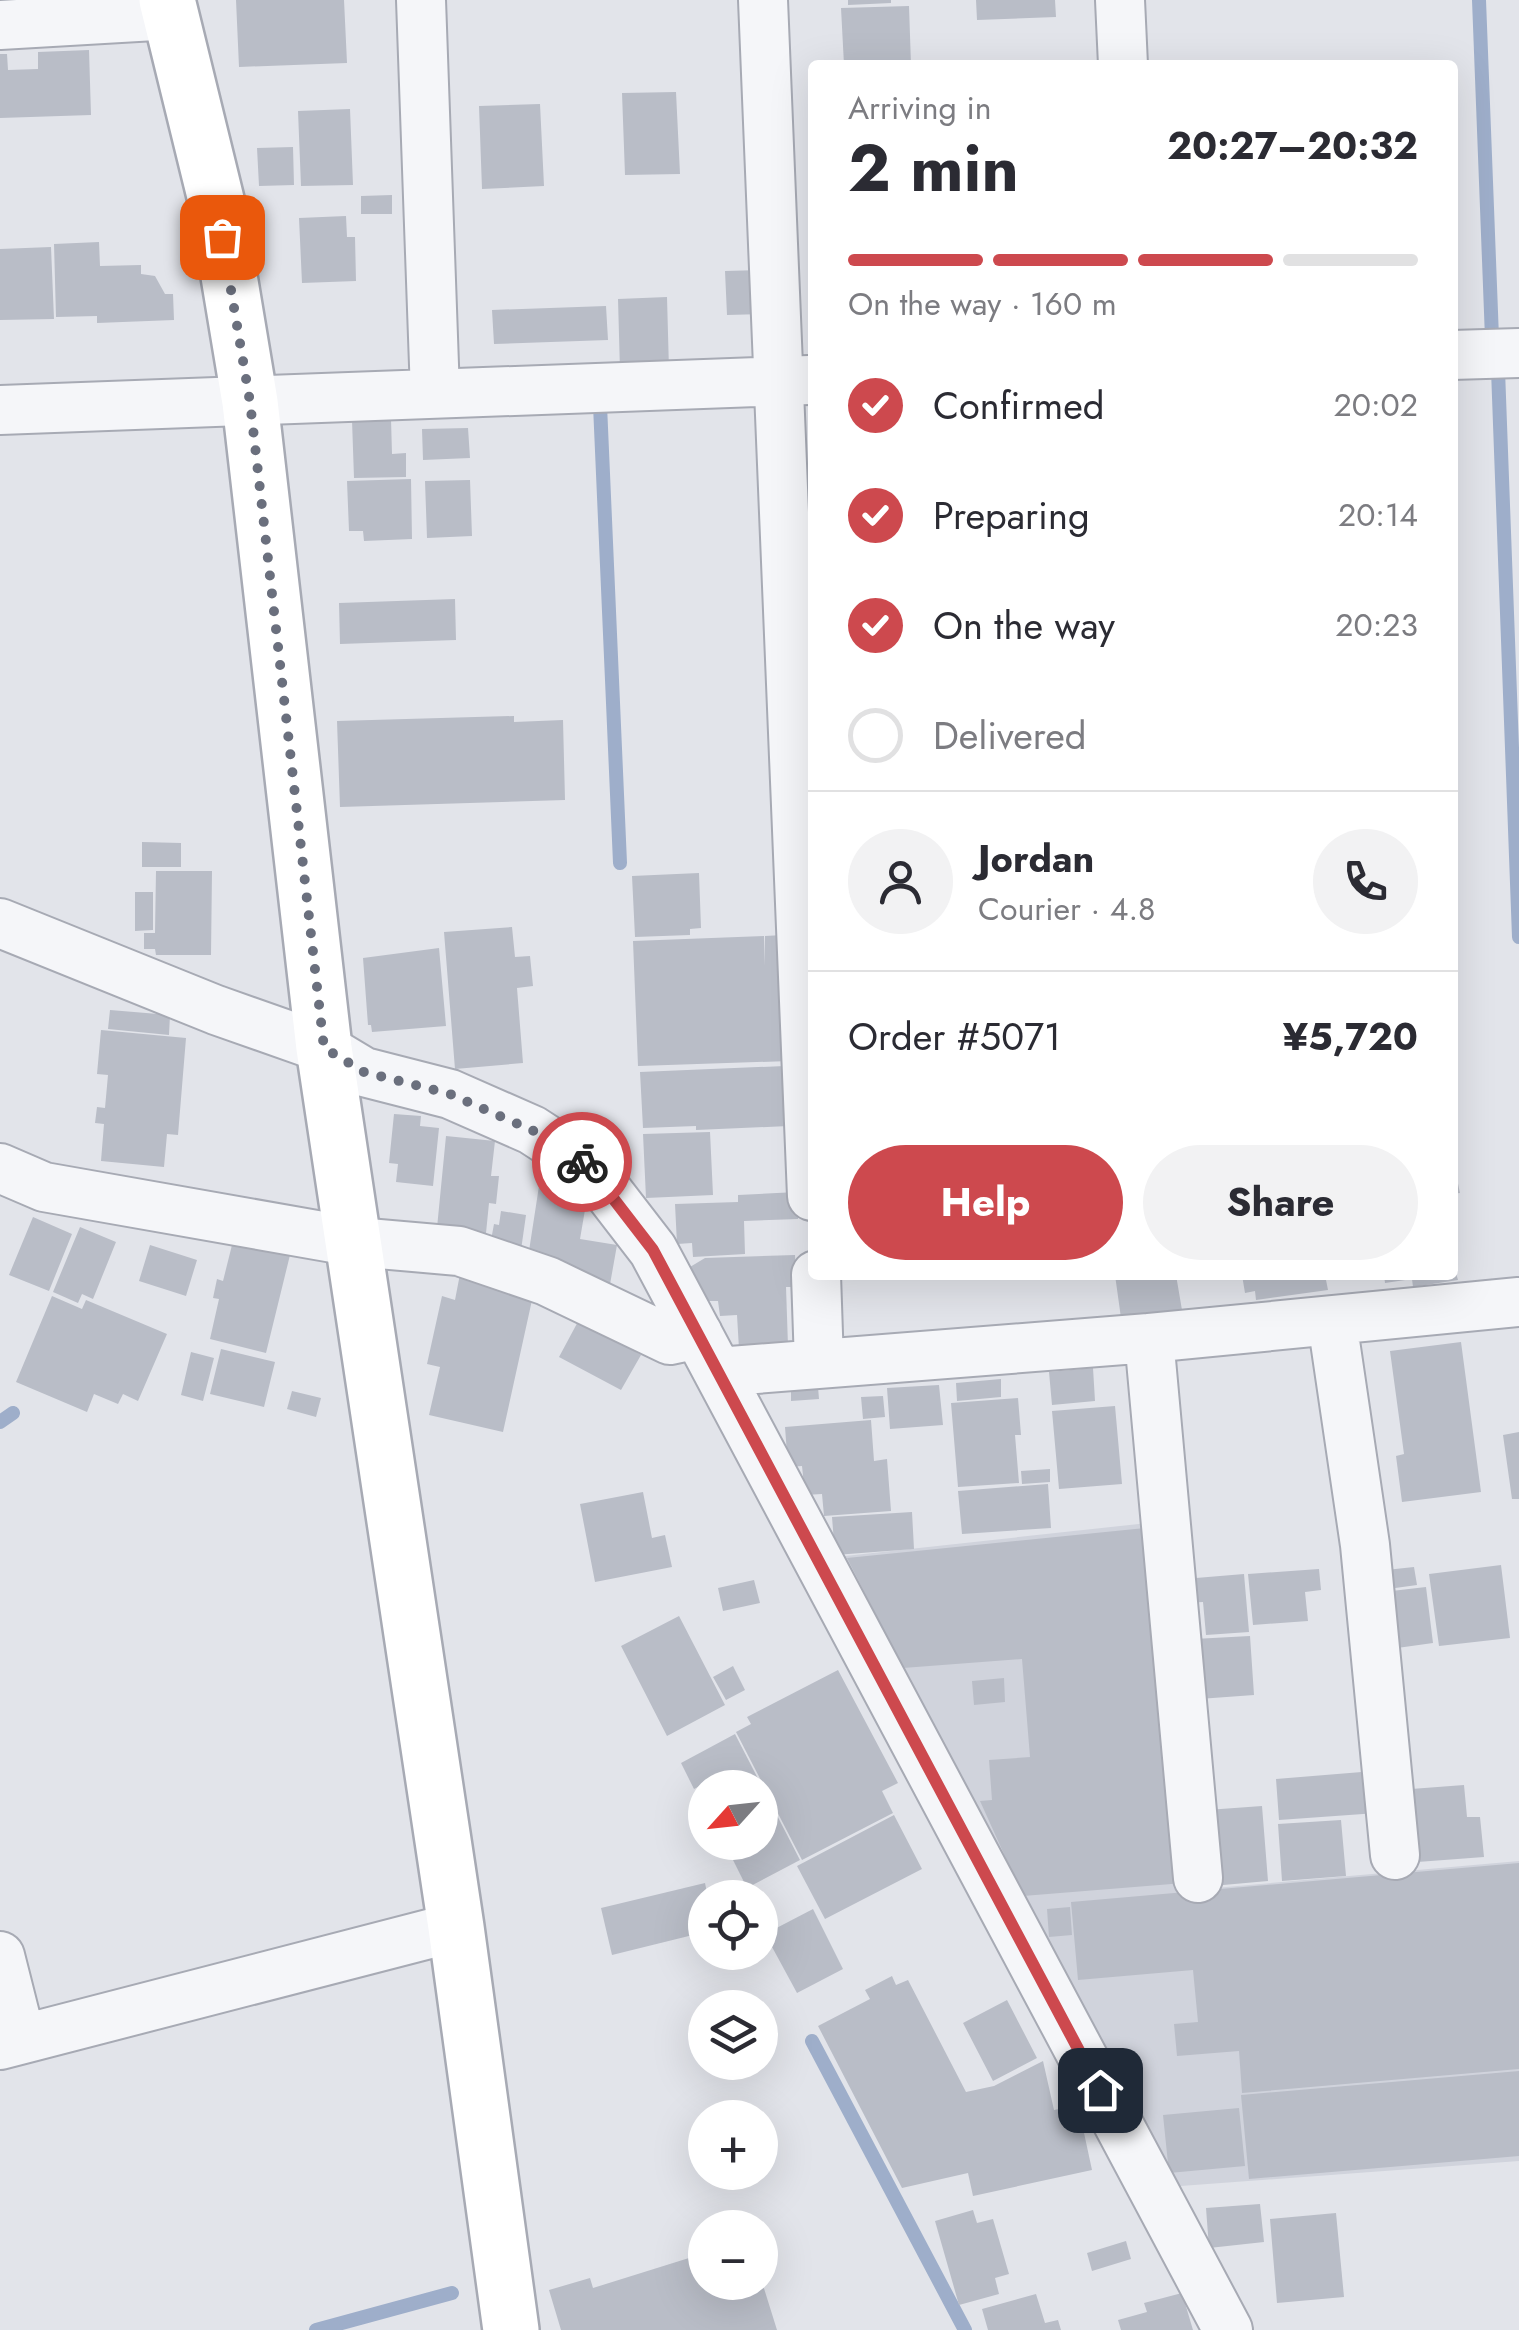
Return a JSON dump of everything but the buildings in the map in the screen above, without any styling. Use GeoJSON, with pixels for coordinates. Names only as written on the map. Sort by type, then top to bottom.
{"type":"FeatureCollection","features":[{"type":"Feature","properties":{"kind":"street"},"geometry":{"type":"LineString","coordinates":[[421,0],[435,393]]}},
{"type":"Feature","properties":{"kind":"street"},"geometry":{"type":"LineString","coordinates":[[763,0],[797,381],[808,964]]}},
{"type":"Feature","properties":{"kind":"street"},"geometry":{"type":"LineString","coordinates":[[1120,0],[1122,60]]}},
{"type":"Feature","properties":{"kind":"street"},"geometry":{"type":"LineString","coordinates":[[0,25],[170,8],[217,204],[250,402],[324,1048],[456,1927],[511,2330]]}},
{"type":"Feature","properties":{"kind":"street"},"geometry":{"type":"LineString","coordinates":[[1458,355],[1519,353]]}},
{"type":"Feature","properties":{"kind":"street"},"geometry":{"type":"LineString","coordinates":[[0,410],[797,381]]}},
{"type":"Feature","properties":{"kind":"street"},"geometry":{"type":"LineString","coordinates":[[0,923],[216,1010],[324,1048],[364,1072],[450,1094],[532,1130],[589,1167],[653,1250],[1228,2330]]}},
{"type":"Feature","properties":{"kind":"street"},"geometry":{"type":"LineString","coordinates":[[0,1168],[44,1187],[356,1242],[459,1251],[547,1282],[670,1340],[708,1353],[819,1363],[1149,1338],[1519,1302]]}},
{"type":"Feature","properties":{"kind":"street"},"geometry":{"type":"LineString","coordinates":[[816,1280],[819,1363]]}},
{"type":"Feature","properties":{"kind":"street"},"geometry":{"type":"LineString","coordinates":[[1332,1321],[1366,1546],[1395,1854]]}},
{"type":"Feature","properties":{"kind":"street"},"geometry":{"type":"LineString","coordinates":[[1149,1338],[1198,1878]]}},
{"type":"Feature","properties":{"kind":"street"},"geometry":{"type":"LineString","coordinates":[[0,1956],[11,2042],[456,1927]]}},
{"type":"Feature","properties":{"kind":"shaded area"},"geometry":{"type":"Polygon","coordinates":[[[1157,1522],[1192,1890],[1519,1861],[1519,2161],[1167,2187],[836,1557],[1157,1522]]]}},
{"type":"Feature","properties":{"kind":"waterway"},"geometry":{"type":"LineString","coordinates":[[1479,0],[1492,338]]}},
{"type":"Feature","properties":{"kind":"waterway"},"geometry":{"type":"LineString","coordinates":[[1498,370],[1519,937]]}},
{"type":"Feature","properties":{"kind":"waterway"},"geometry":{"type":"LineString","coordinates":[[590,406],[600,405],[620,863]]}},
{"type":"Feature","properties":{"kind":"waterway"},"geometry":{"type":"LineString","coordinates":[[0,1422],[13,1413]]}},
{"type":"Feature","properties":{"kind":"waterway"},"geometry":{"type":"LineString","coordinates":[[812,2041],[965,2330]]}},
{"type":"Feature","properties":{"kind":"waterway"},"geometry":{"type":"LineString","coordinates":[[316,2330],[452,2293]]}},
{"type":"Feature","properties":{"kind":"way so far"},"geometry":{"type":"LineString","coordinates":[[222,237],[250,402],[324,1048],[364,1072],[450,1094],[532,1130],[582,1162]]}},
{"type":"Feature","properties":{"kind":"route"},"geometry":{"type":"LineString","coordinates":[[582,1162],[653,1250],[1100,2090]]}}]}
